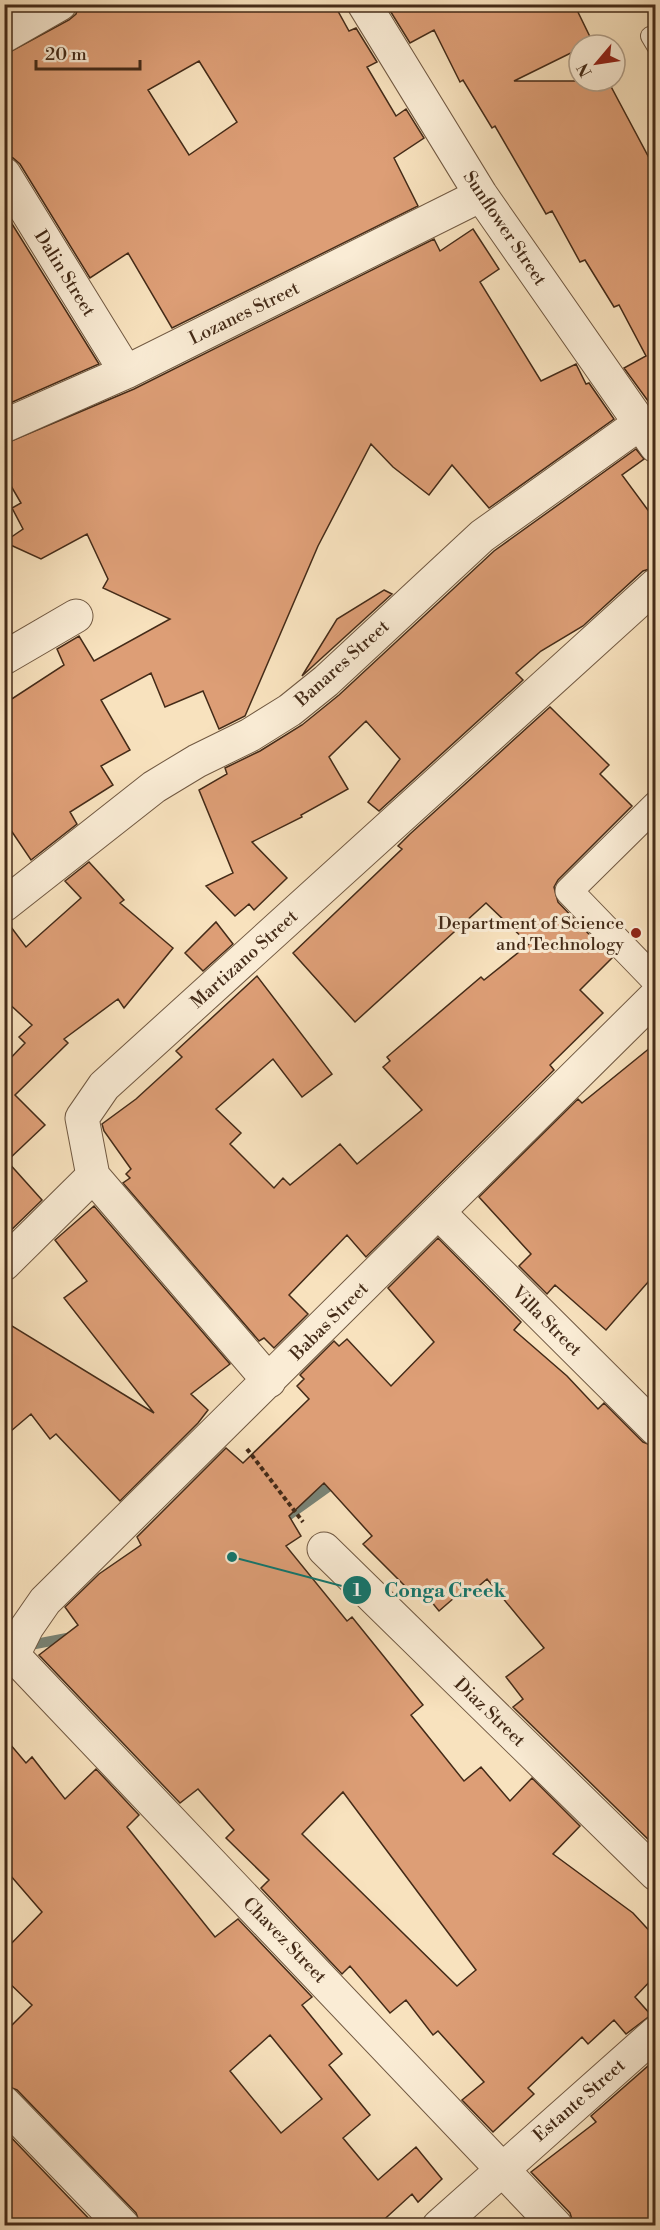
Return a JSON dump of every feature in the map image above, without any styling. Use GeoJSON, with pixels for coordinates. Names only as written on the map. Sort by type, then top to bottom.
{"type":"FeatureCollection","features":[{"type":"Feature","properties":{"kind":"street"},"geometry":{"type":"LineString","coordinates":[[4,36],[60,4]]}},
{"type":"Feature","properties":{"kind":"street","name":"Sunflower Street"},"geometry":{"type":"LineString","coordinates":[[363,4],[481,195],[647,435]]}},
{"type":"Feature","properties":{"kind":"street","name":"Dalin Street"},"geometry":{"type":"LineString","coordinates":[[4,174],[126,372]]}},
{"type":"Feature","properties":{"kind":"street","name":"Lozanes Street"},"geometry":{"type":"LineString","coordinates":[[4,426],[126,372],[481,195]]}},
{"type":"Feature","properties":{"kind":"street","name":"Banares Street"},"geometry":{"type":"LineString","coordinates":[[4,905],[154,787],[197,761],[250,735],[290,710],[326,681],[482,536],[647,435]]}},
{"type":"Feature","properties":{"kind":"street","name":"Martizano Street"},"geometry":{"type":"LineString","coordinates":[[269,1381],[93,1176],[82,1118],[104,1086],[656,585]]}},
{"type":"Feature","properties":{"kind":"street"},"geometry":{"type":"LineString","coordinates":[[4,658],[76,616]]}},
{"type":"Feature","properties":{"kind":"street"},"geometry":{"type":"LineString","coordinates":[[656,806],[569,891],[656,981]]}},
{"type":"Feature","properties":{"kind":"street","name":"Babas Street"},"geometry":{"type":"LineString","coordinates":[[14,1651],[45,1601],[656,996]]}},
{"type":"Feature","properties":{"kind":"street"},"geometry":{"type":"LineString","coordinates":[[4,1264],[93,1176]]}},
{"type":"Feature","properties":{"kind":"street","name":"Villa Street"},"geometry":{"type":"LineString","coordinates":[[438,1212],[656,1429]]}},
{"type":"Feature","properties":{"kind":"street","name":"Diaz Street"},"geometry":{"type":"LineString","coordinates":[[314,1537],[656,1874]]}},
{"type":"Feature","properties":{"kind":"street","name":"Chavez Street"},"geometry":{"type":"LineString","coordinates":[[14,1651],[556,2226]]}},
{"type":"Feature","properties":{"kind":"street","name":"Estante Street"},"geometry":{"type":"LineString","coordinates":[[439,2226],[502,2167],[656,2034]]}},
{"type":"Feature","properties":{"kind":"street"},"geometry":{"type":"LineString","coordinates":[[4,2103],[123,2226]]}},
{"type":"Feature","properties":{"kind":"path"},"geometry":{"type":"LineString","coordinates":[[227,1422],[314,1537]]}},
{"type":"Feature","properties":{"kind":"building"},"geometry":{"type":"Polygon","coordinates":[[[79,4],[334,4],[349,31],[356,28],[377,62],[367,67],[396,116],[406,109],[424,138],[394,158],[418,206],[172,328],[128,253],[90,278],[20,164],[4,155],[4,55],[76,14],[79,4]],[[199,61],[148,90],[189,155],[237,122],[199,61]]]}},
{"type":"Feature","properties":{"kind":"building"},"geometry":{"type":"Polygon","coordinates":[[[398,4],[574,4],[588,33],[567,33],[567,55],[514,81],[567,81],[567,93],[614,93],[656,171],[656,412],[624,368],[646,356],[619,305],[614,307],[585,260],[580,262],[552,211],[546,214],[495,126],[492,128],[463,80],[460,82],[434,30],[410,43],[389,9],[398,4]]]}},
{"type":"Feature","properties":{"kind":"building"},"geometry":{"type":"Polygon","coordinates":[[[4,211],[99,364],[8,404],[4,396],[4,211]]]}},
{"type":"Feature","properties":{"kind":"building"},"geometry":{"type":"Polygon","coordinates":[[[473,229],[499,269],[480,282],[541,381],[576,364],[586,384],[589,383],[614,419],[489,508],[452,465],[429,495],[393,467],[371,444],[318,546],[245,716],[219,729],[203,691],[165,707],[151,673],[101,700],[130,750],[101,766],[113,785],[70,812],[77,824],[31,860],[4,820],[4,704],[64,665],[57,649],[79,636],[94,661],[170,619],[103,588],[108,579],[87,534],[41,559],[4,542],[23,529],[12,508],[21,503],[4,474],[4,444],[134,389],[434,239],[440,251],[473,229]]]}},
{"type":"Feature","properties":{"kind":"building"},"geometry":{"type":"Polygon","coordinates":[[[636,449],[644,459],[622,475],[656,521],[656,567],[643,571],[583,626],[541,651],[516,673],[523,680],[379,811],[368,802],[400,759],[366,721],[329,757],[348,789],[301,815],[302,817],[252,842],[287,878],[254,910],[249,904],[235,916],[206,886],[233,873],[199,790],[227,774],[225,768],[260,751],[302,725],[339,695],[494,551],[636,449]]]}},
{"type":"Feature","properties":{"kind":"building"},"geometry":{"type":"Polygon","coordinates":[[[384,590],[392,594],[302,676],[337,619],[384,590]]]}},
{"type":"Feature","properties":{"kind":"building"},"geometry":{"type":"Polygon","coordinates":[[[550,707],[609,765],[600,774],[632,806],[558,880],[554,887],[558,902],[612,958],[580,990],[603,1013],[550,1065],[554,1070],[366,1257],[347,1235],[289,1295],[308,1314],[274,1348],[264,1338],[259,1341],[123,1183],[130,1178],[126,1174],[131,1169],[104,1131],[102,1124],[136,1099],[182,1057],[176,1051],[257,976],[332,1074],[302,1097],[273,1059],[216,1109],[241,1133],[230,1144],[274,1188],[283,1178],[290,1185],[340,1144],[357,1164],[422,1110],[383,1067],[390,1061],[387,1057],[481,977],[484,980],[529,944],[486,903],[355,1022],[293,953],[402,849],[398,846],[410,834],[550,707]]]}},
{"type":"Feature","properties":{"kind":"building"},"geometry":{"type":"Polygon","coordinates":[[[89,862],[124,900],[120,903],[173,948],[124,1008],[118,999],[64,1039],[68,1043],[15,1095],[45,1125],[7,1161],[42,1200],[4,1237],[4,1065],[25,1043],[19,1037],[32,1025],[4,999],[4,923],[8,923],[26,947],[81,898],[65,881],[89,862]]]}},
{"type":"Feature","properties":{"kind":"building"},"geometry":{"type":"Polygon","coordinates":[[[216,922],[233,944],[203,971],[185,953],[216,922]]]}},
{"type":"Feature","properties":{"kind":"building"},"geometry":{"type":"Polygon","coordinates":[[[656,1043],[656,1273],[606,1330],[555,1285],[547,1294],[519,1266],[531,1254],[479,1197],[578,1099],[582,1103],[656,1043]]]}},
{"type":"Feature","properties":{"kind":"building"},"geometry":{"type":"Polygon","coordinates":[[[94,1206],[230,1364],[191,1394],[208,1410],[198,1423],[120,1501],[56,1434],[50,1439],[31,1414],[4,1437],[4,1321],[154,1413],[64,1298],[87,1281],[55,1240],[94,1206]]]}},
{"type":"Feature","properties":{"kind":"building"},"geometry":{"type":"Polygon","coordinates":[[[438,1238],[521,1322],[514,1330],[567,1376],[598,1409],[604,1403],[643,1442],[656,1447],[656,1847],[513,1707],[523,1699],[506,1677],[544,1648],[487,1579],[467,1596],[462,1591],[439,1611],[421,1589],[414,1595],[363,1544],[372,1536],[324,1483],[289,1516],[301,1536],[286,1546],[347,1621],[352,1617],[423,1705],[411,1715],[464,1781],[481,1767],[510,1801],[532,1778],[580,1826],[553,1854],[633,1913],[656,1938],[656,1975],[635,1997],[651,2015],[626,2034],[614,2020],[588,2044],[582,2037],[528,2088],[534,2094],[493,2132],[462,2100],[484,2082],[438,2031],[433,2035],[406,2000],[390,2013],[350,1966],[342,1974],[261,1888],[269,1880],[226,1838],[234,1830],[198,1789],[180,1803],[39,1655],[78,1625],[65,1607],[99,1574],[141,1545],[137,1537],[226,1448],[243,1463],[309,1399],[297,1386],[304,1379],[300,1375],[334,1341],[339,1346],[347,1339],[391,1386],[434,1342],[388,1288],[438,1238]],[[343,1792],[302,1834],[457,1986],[476,1970],[343,1792]]]}},
{"type":"Feature","properties":{"kind":"building"},"geometry":{"type":"Polygon","coordinates":[[[4,1737],[26,1763],[32,1757],[65,1799],[96,1769],[139,1815],[127,1827],[215,1937],[238,1919],[312,1997],[302,2005],[342,2054],[329,2065],[370,2115],[343,2138],[378,2180],[416,2147],[442,2179],[418,2202],[412,2194],[377,2226],[141,2226],[136,2213],[17,2090],[4,2085],[4,2033],[32,2005],[4,1978],[4,1951],[42,1912],[4,1868],[4,1737]],[[270,2035],[230,2071],[281,2133],[322,2099],[270,2035]]]}},
{"type":"Feature","properties":{"kind":"building"},"geometry":{"type":"Polygon","coordinates":[[[656,2059],[656,2226],[574,2226],[570,2213],[531,2172],[596,2122],[591,2116],[656,2059]]]}},
{"type":"Feature","properties":{"kind":"building"},"geometry":{"type":"Polygon","coordinates":[[[4,2130],[96,2226],[4,2226],[4,2130]]]}},
{"type":"Feature","properties":{"kind":"waterway"},"geometry":{"type":"LineString","coordinates":[[285,1518],[338,1480]]}},
{"type":"Feature","properties":{"kind":"waterway"},"geometry":{"type":"LineString","coordinates":[[25,1646],[72,1637]]}},
{"type":"Feature","properties":{"kind":"place","name":"Department of Science and Technology"},"geometry":{"type":"Point","coordinates":[636,933]}},
{"type":"Feature","properties":{"kind":"place","name":"Conga Creek"},"geometry":{"type":"Point","coordinates":[232,1557]}}]}
